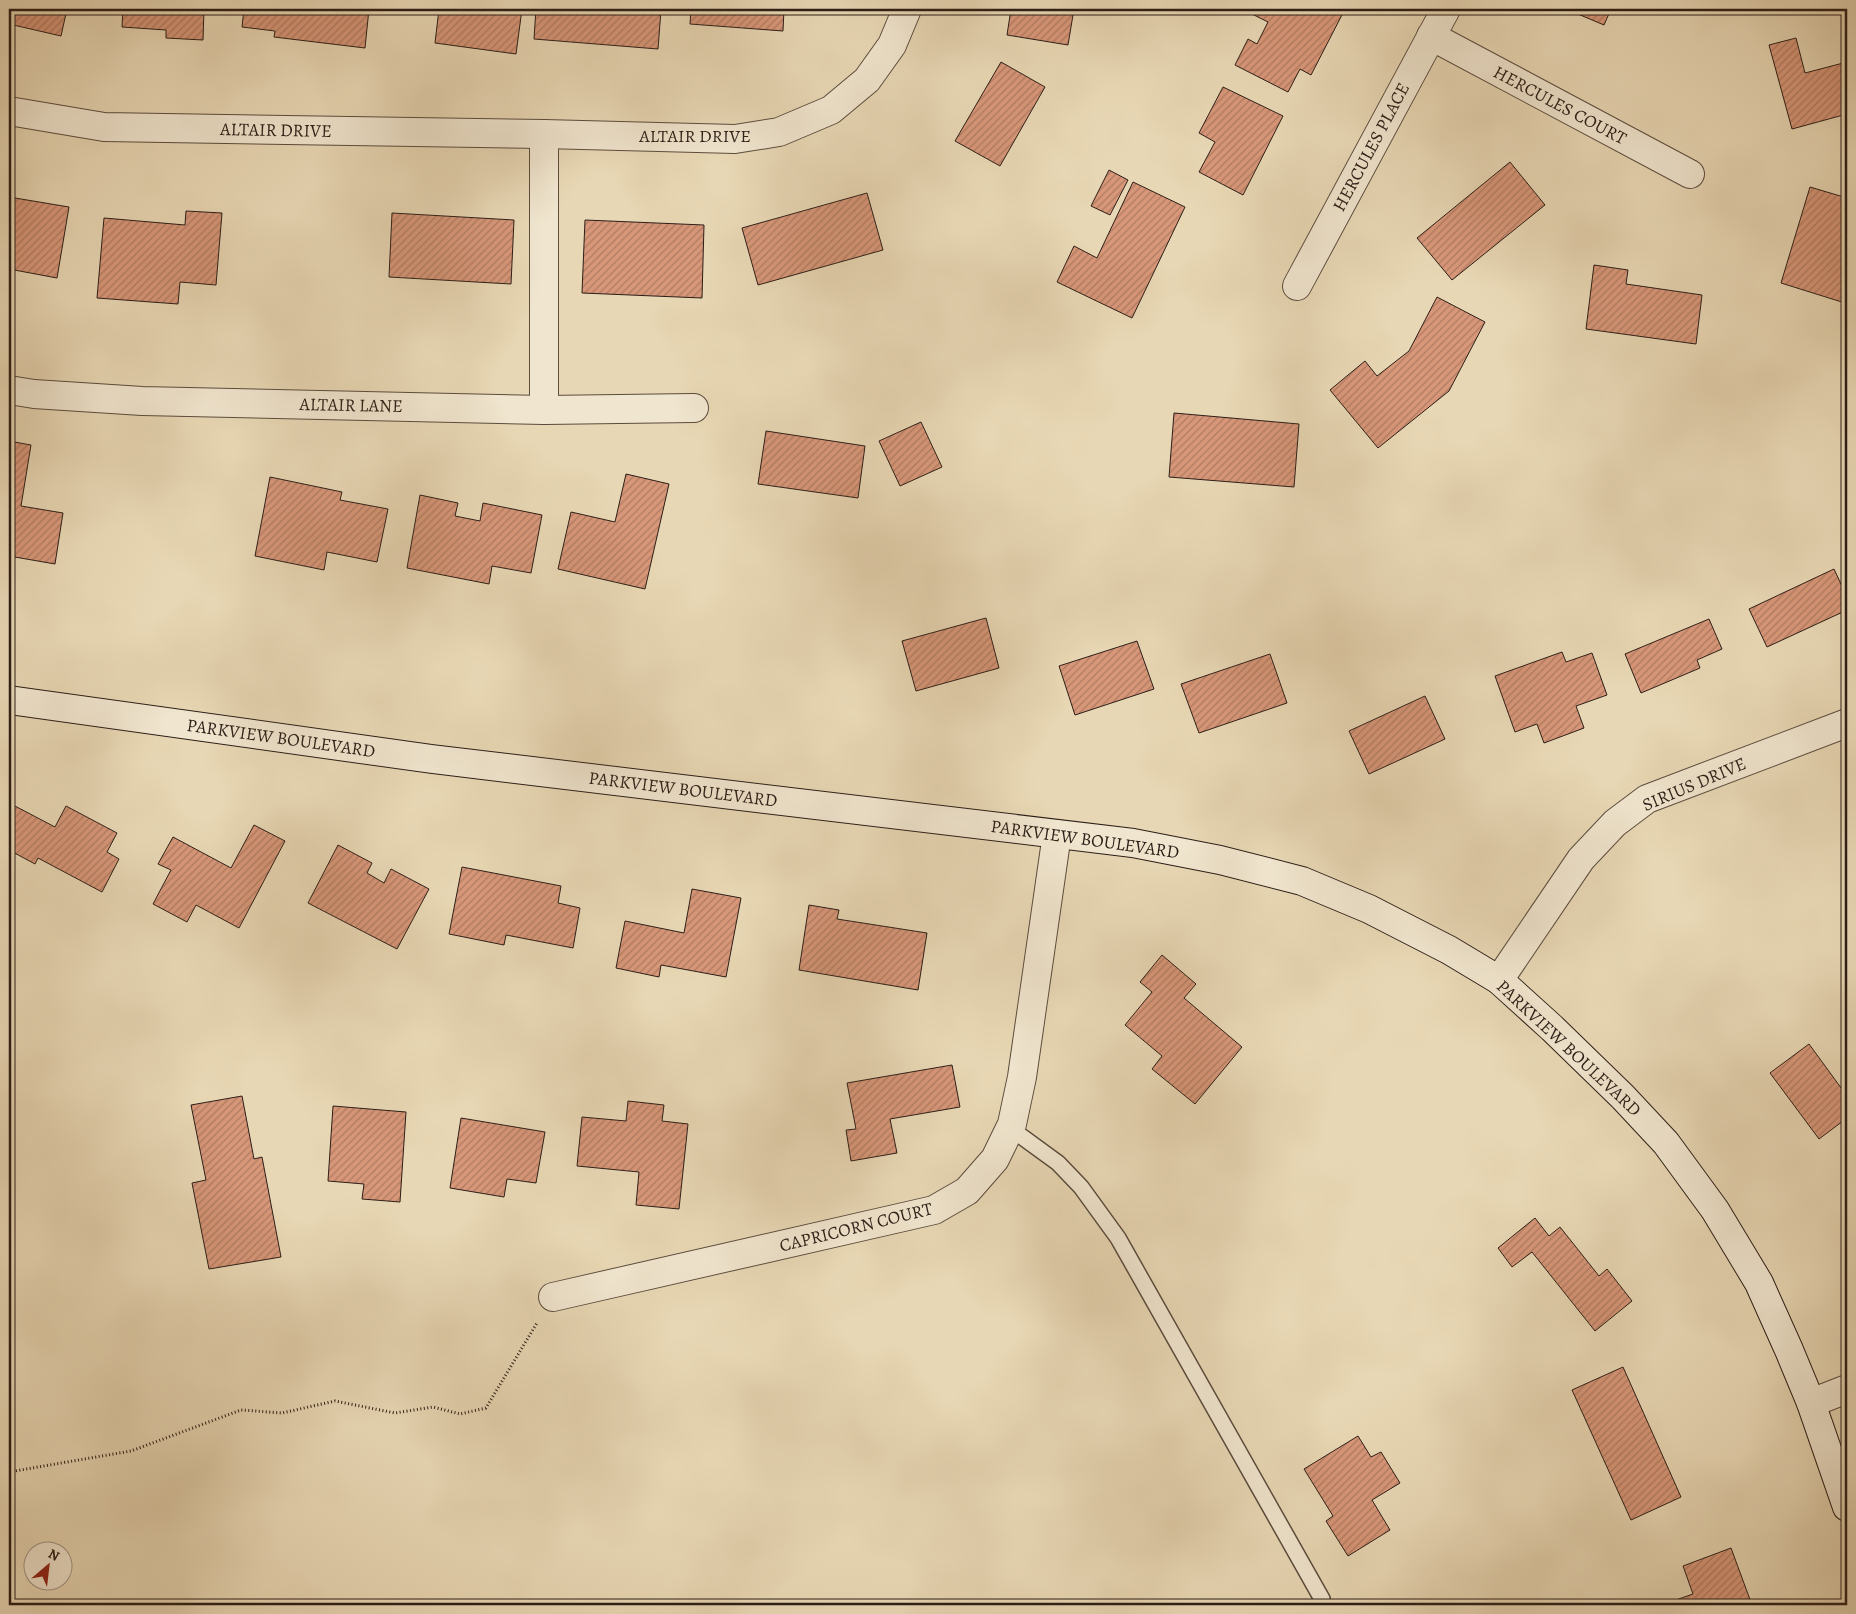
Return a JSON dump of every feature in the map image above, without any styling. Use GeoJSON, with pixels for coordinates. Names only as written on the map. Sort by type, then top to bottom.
{"type":"FeatureCollection","features":[{"type":"Feature","properties":{"kind":"street","name":"ALTAIR DRIVE"},"geometry":{"type":"LineString","coordinates":[[9,111],[104,127],[735,139],[779,132],[831,110],[867,80],[892,45],[907,9]]}},
{"type":"Feature","properties":{"kind":"street","name":"HERCULES PLACE"},"geometry":{"type":"LineString","coordinates":[[1297,286],[1446,9]]}},
{"type":"Feature","properties":{"kind":"street","name":"HERCULES COURT"},"geometry":{"type":"LineString","coordinates":[[1431,36],[1690,174]]}},
{"type":"Feature","properties":{"kind":"street"},"geometry":{"type":"LineString","coordinates":[[544,134],[544,410]]}},
{"type":"Feature","properties":{"kind":"street","name":"ALTAIR LANE"},"geometry":{"type":"LineString","coordinates":[[9,390],[34,394],[142,401],[544,410],[694,408]]}},
{"type":"Feature","properties":{"kind":"street","name":"PARKVIEW BOULEVARD"},"geometry":{"type":"LineString","coordinates":[[9,700],[432,759],[1133,843],[1220,860],[1302,881],[1378,913],[1449,950],[1499,980],[1624,1097],[1666,1143],[1715,1210],[1759,1284],[1811,1403],[1847,1506]]}},
{"type":"Feature","properties":{"kind":"street","name":"SIRIUS DRIVE"},"geometry":{"type":"LineString","coordinates":[[1499,980],[1581,859],[1615,824],[1648,799],[1847,723]]}},
{"type":"Feature","properties":{"kind":"street","name":"CAPRICORN COURT"},"geometry":{"type":"LineString","coordinates":[[552,1297],[934,1210],[967,1190],[995,1159],[1010,1128],[1022,1077],[1057,834]]}},
{"type":"Feature","properties":{"kind":"street"},"geometry":{"type":"LineString","coordinates":[[1811,1403],[1847,1389]]}},
{"type":"Feature","properties":{"kind":"lane"},"geometry":{"type":"LineString","coordinates":[[1010,1128],[1058,1163],[1081,1187],[1104,1218],[1140,1276],[1322,1600]]}},
{"type":"Feature","properties":{"kind":"path"},"geometry":{"type":"LineString","coordinates":[[9,1472],[131,1451],[241,1410],[282,1413],[335,1401],[395,1414],[433,1407],[460,1414],[486,1408],[552,1297]]}},
{"type":"Feature","properties":{"kind":"building"},"geometry":{"type":"Polygon","coordinates":[[[9,9],[67,9],[61,36],[9,24],[9,9]]]}},
{"type":"Feature","properties":{"kind":"building"},"geometry":{"type":"Polygon","coordinates":[[[123,9],[204,9],[203,40],[166,38],[166,30],[122,27],[123,9]]]}},
{"type":"Feature","properties":{"kind":"building"},"geometry":{"type":"Polygon","coordinates":[[[244,9],[369,9],[365,48],[274,37],[275,31],[242,27],[244,9]]]}},
{"type":"Feature","properties":{"kind":"building"},"geometry":{"type":"Polygon","coordinates":[[[439,9],[522,9],[516,54],[435,43],[439,9]]]}},
{"type":"Feature","properties":{"kind":"building"},"geometry":{"type":"Polygon","coordinates":[[[536,9],[661,10],[658,49],[534,39],[536,9]]]}},
{"type":"Feature","properties":{"kind":"building"},"geometry":{"type":"Polygon","coordinates":[[[691,9],[784,9],[783,31],[690,24],[691,9]]]}},
{"type":"Feature","properties":{"kind":"building"},"geometry":{"type":"Polygon","coordinates":[[[1011,9],[1074,9],[1068,45],[1007,35],[1011,9]]]}},
{"type":"Feature","properties":{"kind":"building"},"geometry":{"type":"Polygon","coordinates":[[[1254,9],[1345,9],[1311,75],[1300,69],[1288,92],[1235,65],[1248,39],[1257,44],[1268,22],[1252,14],[1254,9]]]}},
{"type":"Feature","properties":{"kind":"building"},"geometry":{"type":"Polygon","coordinates":[[[1566,9],[1611,9],[1604,25],[1566,9]]]}},
{"type":"Feature","properties":{"kind":"building"},"geometry":{"type":"Polygon","coordinates":[[[1796,38],[1805,73],[1847,62],[1847,114],[1792,129],[1769,45],[1796,38]]]}},
{"type":"Feature","properties":{"kind":"building"},"geometry":{"type":"Polygon","coordinates":[[[1001,62],[1045,87],[1000,166],[955,141],[1001,62]]]}},
{"type":"Feature","properties":{"kind":"building"},"geometry":{"type":"Polygon","coordinates":[[[1223,87],[1283,116],[1243,195],[1199,172],[1215,142],[1199,133],[1223,87]]]}},
{"type":"Feature","properties":{"kind":"building"},"geometry":{"type":"Polygon","coordinates":[[[1510,162],[1545,205],[1452,280],[1417,238],[1510,162]]]}},
{"type":"Feature","properties":{"kind":"building"},"geometry":{"type":"Polygon","coordinates":[[[1109,170],[1128,180],[1110,215],[1091,206],[1109,170]]]}},
{"type":"Feature","properties":{"kind":"building"},"geometry":{"type":"Polygon","coordinates":[[[1133,182],[1185,207],[1132,318],[1057,282],[1074,246],[1097,258],[1133,182]]]}},
{"type":"Feature","properties":{"kind":"building"},"geometry":{"type":"Polygon","coordinates":[[[1810,187],[1847,198],[1847,296],[1845,303],[1781,283],[1810,187]]]}},
{"type":"Feature","properties":{"kind":"building"},"geometry":{"type":"Polygon","coordinates":[[[867,193],[883,250],[758,285],[742,228],[867,193]]]}},
{"type":"Feature","properties":{"kind":"building"},"geometry":{"type":"Polygon","coordinates":[[[9,197],[69,207],[57,278],[9,269],[9,197]]]}},
{"type":"Feature","properties":{"kind":"building"},"geometry":{"type":"Polygon","coordinates":[[[186,211],[222,213],[216,285],[180,282],[178,304],[97,298],[104,218],[185,225],[186,211]]]}},
{"type":"Feature","properties":{"kind":"building"},"geometry":{"type":"Polygon","coordinates":[[[392,213],[514,220],[511,284],[389,277],[392,213]]]}},
{"type":"Feature","properties":{"kind":"building"},"geometry":{"type":"Polygon","coordinates":[[[585,220],[704,225],[702,298],[582,293],[585,220]]]}},
{"type":"Feature","properties":{"kind":"building"},"geometry":{"type":"Polygon","coordinates":[[[1594,265],[1628,270],[1626,284],[1702,295],[1696,344],[1586,329],[1594,265]]]}},
{"type":"Feature","properties":{"kind":"building"},"geometry":{"type":"Polygon","coordinates":[[[1437,297],[1485,322],[1449,391],[1378,448],[1330,390],[1365,361],[1377,376],[1409,351],[1437,297]]]}},
{"type":"Feature","properties":{"kind":"building"},"geometry":{"type":"Polygon","coordinates":[[[1174,413],[1299,424],[1294,487],[1169,477],[1174,413]]]}},
{"type":"Feature","properties":{"kind":"building"},"geometry":{"type":"Polygon","coordinates":[[[921,422],[942,467],[900,486],[879,441],[921,422]]]}},
{"type":"Feature","properties":{"kind":"building"},"geometry":{"type":"Polygon","coordinates":[[[766,431],[865,446],[858,498],[758,484],[766,431]]]}},
{"type":"Feature","properties":{"kind":"building"},"geometry":{"type":"Polygon","coordinates":[[[9,441],[31,445],[21,506],[63,513],[55,564],[9,556],[9,441]]]}},
{"type":"Feature","properties":{"kind":"building"},"geometry":{"type":"Polygon","coordinates":[[[626,474],[669,484],[645,589],[558,569],[571,512],[615,522],[626,474]]]}},
{"type":"Feature","properties":{"kind":"building"},"geometry":{"type":"Polygon","coordinates":[[[270,477],[342,492],[340,500],[388,509],[377,562],[327,552],[324,570],[255,556],[270,477]]]}},
{"type":"Feature","properties":{"kind":"building"},"geometry":{"type":"Polygon","coordinates":[[[420,495],[458,503],[455,516],[480,521],[483,503],[542,515],[531,573],[492,566],[489,584],[407,568],[420,495]]]}},
{"type":"Feature","properties":{"kind":"building"},"geometry":{"type":"Polygon","coordinates":[[[1834,569],[1847,597],[1847,610],[1767,647],[1749,609],[1834,569]]]}},
{"type":"Feature","properties":{"kind":"building"},"geometry":{"type":"Polygon","coordinates":[[[986,618],[999,668],[916,691],[902,641],[986,618]]]}},
{"type":"Feature","properties":{"kind":"building"},"geometry":{"type":"Polygon","coordinates":[[[1709,619],[1722,649],[1697,660],[1700,668],[1641,693],[1625,654],[1709,619]]]}},
{"type":"Feature","properties":{"kind":"building"},"geometry":{"type":"Polygon","coordinates":[[[1137,641],[1154,689],[1075,715],[1059,666],[1137,641]]]}},
{"type":"Feature","properties":{"kind":"building"},"geometry":{"type":"Polygon","coordinates":[[[1562,652],[1566,662],[1592,653],[1607,695],[1576,706],[1584,728],[1544,743],[1537,724],[1515,732],[1495,676],[1562,652]]]}},
{"type":"Feature","properties":{"kind":"building"},"geometry":{"type":"Polygon","coordinates":[[[1270,654],[1287,703],[1199,733],[1181,684],[1270,654]]]}},
{"type":"Feature","properties":{"kind":"building"},"geometry":{"type":"Polygon","coordinates":[[[1425,696],[1445,739],[1369,774],[1349,731],[1425,696]]]}},
{"type":"Feature","properties":{"kind":"building"},"geometry":{"type":"Polygon","coordinates":[[[13,805],[55,827],[66,806],[117,833],[107,852],[119,859],[102,892],[38,858],[35,864],[9,850],[9,813],[13,805]]]}},
{"type":"Feature","properties":{"kind":"building"},"geometry":{"type":"Polygon","coordinates":[[[254,825],[285,841],[239,928],[196,905],[187,922],[153,904],[171,870],[158,864],[173,837],[231,868],[254,825]]]}},
{"type":"Feature","properties":{"kind":"building"},"geometry":{"type":"Polygon","coordinates":[[[338,845],[372,863],[367,873],[384,883],[391,869],[429,889],[397,949],[308,903],[338,845]]]}},
{"type":"Feature","properties":{"kind":"building"},"geometry":{"type":"Polygon","coordinates":[[[462,867],[561,886],[558,903],[580,908],[573,948],[506,935],[504,945],[449,934],[462,867]]]}},
{"type":"Feature","properties":{"kind":"building"},"geometry":{"type":"Polygon","coordinates":[[[692,889],[741,898],[726,977],[661,965],[659,977],[616,968],[625,921],[684,933],[692,889]]]}},
{"type":"Feature","properties":{"kind":"building"},"geometry":{"type":"Polygon","coordinates":[[[809,905],[839,910],[837,919],[927,933],[918,990],[799,970],[809,905]]]}},
{"type":"Feature","properties":{"kind":"building"},"geometry":{"type":"Polygon","coordinates":[[[1162,955],[1196,984],[1184,998],[1242,1047],[1195,1104],[1152,1069],[1162,1056],[1125,1025],[1152,992],[1140,982],[1162,955]]]}},
{"type":"Feature","properties":{"kind":"building"},"geometry":{"type":"Polygon","coordinates":[[[1809,1044],[1847,1096],[1847,1118],[1819,1139],[1770,1073],[1809,1044]]]}},
{"type":"Feature","properties":{"kind":"building"},"geometry":{"type":"Polygon","coordinates":[[[952,1065],[960,1107],[890,1119],[897,1153],[851,1161],[846,1130],[856,1129],[847,1083],[952,1065]]]}},
{"type":"Feature","properties":{"kind":"building"},"geometry":{"type":"Polygon","coordinates":[[[242,1096],[254,1159],[262,1157],[281,1257],[209,1269],[192,1183],[206,1180],[191,1105],[242,1096]]]}},
{"type":"Feature","properties":{"kind":"building"},"geometry":{"type":"Polygon","coordinates":[[[628,1101],[664,1105],[662,1121],[688,1124],[679,1209],[636,1205],[639,1172],[577,1166],[582,1117],[626,1121],[628,1101]]]}},
{"type":"Feature","properties":{"kind":"building"},"geometry":{"type":"Polygon","coordinates":[[[333,1106],[406,1112],[400,1202],[362,1199],[364,1184],[328,1181],[333,1106]]]}},
{"type":"Feature","properties":{"kind":"building"},"geometry":{"type":"Polygon","coordinates":[[[461,1118],[545,1132],[536,1183],[507,1179],[504,1197],[450,1188],[461,1118]]]}},
{"type":"Feature","properties":{"kind":"building"},"geometry":{"type":"Polygon","coordinates":[[[1535,1218],[1549,1236],[1560,1227],[1599,1276],[1607,1269],[1632,1301],[1595,1331],[1532,1252],[1512,1267],[1498,1248],[1535,1218]]]}},
{"type":"Feature","properties":{"kind":"building"},"geometry":{"type":"Polygon","coordinates":[[[1623,1367],[1681,1497],[1631,1520],[1572,1390],[1623,1367]]]}},
{"type":"Feature","properties":{"kind":"building"},"geometry":{"type":"Polygon","coordinates":[[[1358,1436],[1371,1457],[1381,1452],[1400,1483],[1372,1500],[1390,1530],[1348,1556],[1326,1521],[1333,1516],[1304,1469],[1358,1436]]]}},
{"type":"Feature","properties":{"kind":"building"},"geometry":{"type":"Polygon","coordinates":[[[1731,1548],[1752,1605],[1675,1605],[1673,1601],[1693,1594],[1683,1566],[1731,1548]]]}}]}
